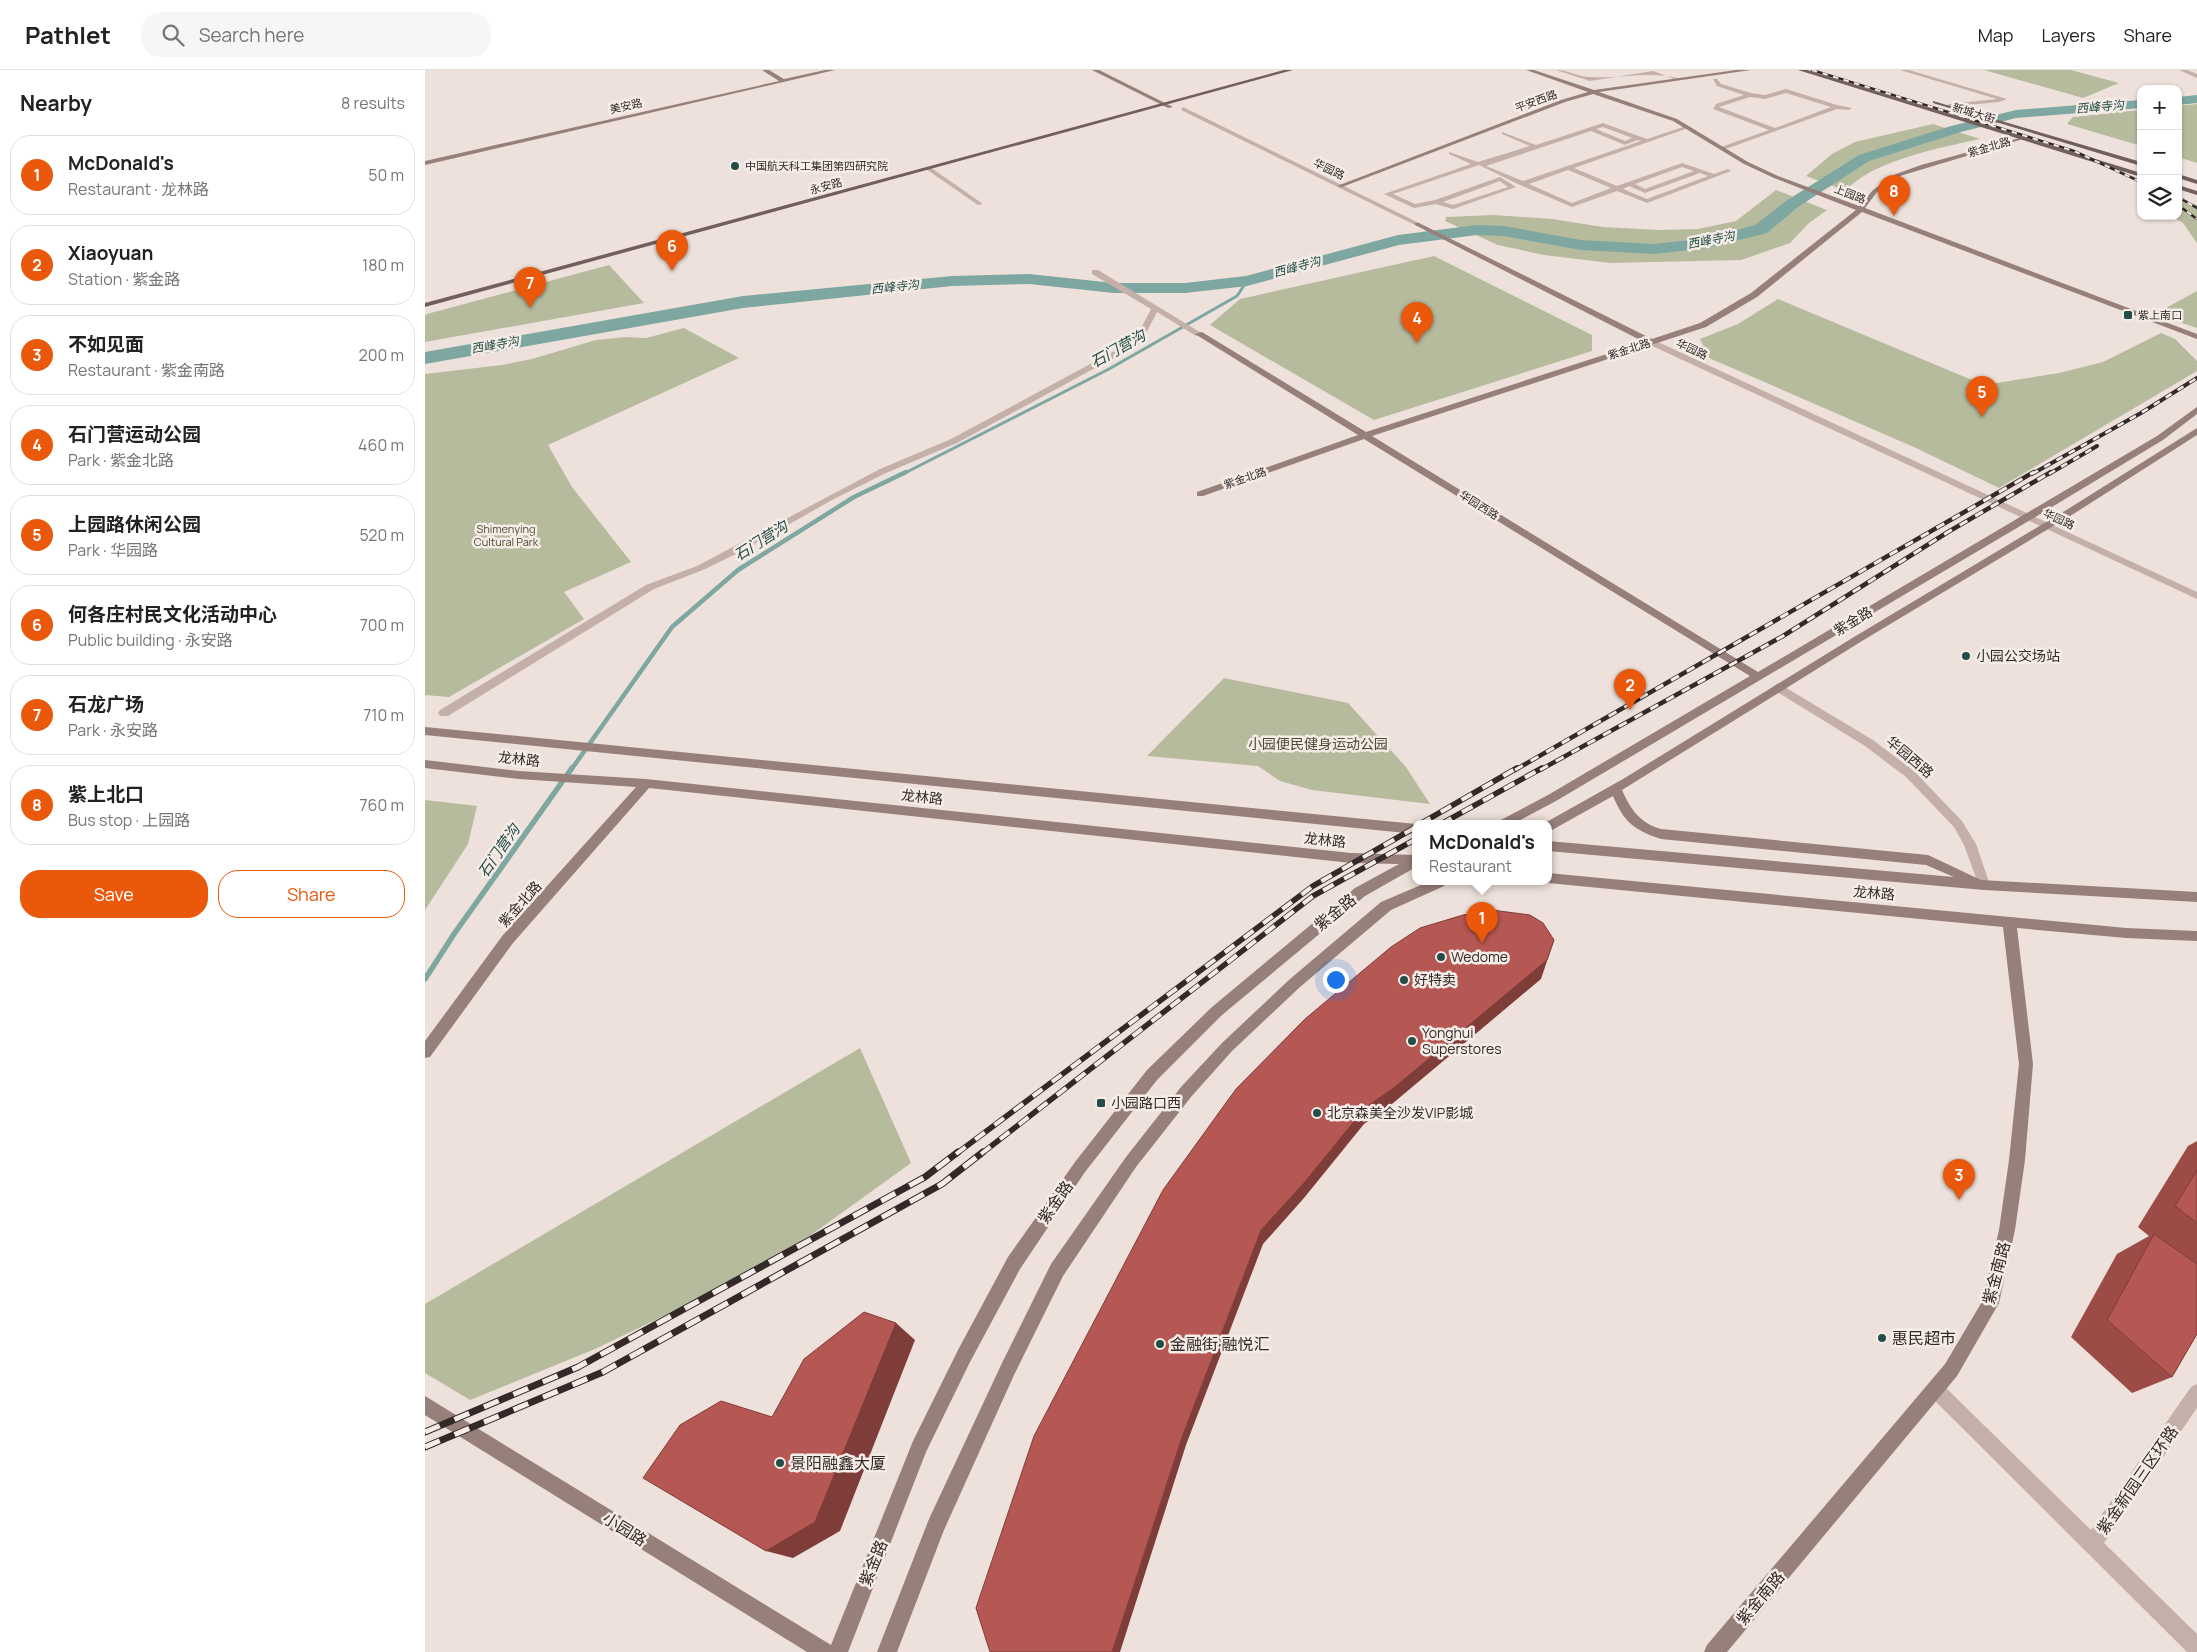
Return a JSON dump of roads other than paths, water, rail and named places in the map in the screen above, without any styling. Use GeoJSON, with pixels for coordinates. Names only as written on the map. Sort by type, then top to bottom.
{"type":"FeatureCollection","features":[{"type":"Feature","properties":{"kind":"main road","name":"永安路"},"geometry":{"type":"LineString","coordinates":[[425,297],[1170,104],[1271,70]]}},
{"type":"Feature","properties":{"kind":"main road","name":"永安路"},"geometry":{"type":"LineString","coordinates":[[425,305],[1290,70]]}},
{"type":"Feature","properties":{"kind":"main road","name":"新城大街"},"geometry":{"type":"LineString","coordinates":[[1801,70],[2137,174]]}},
{"type":"Feature","properties":{"kind":"main road","name":"新城大街"},"geometry":{"type":"LineString","coordinates":[[1931,101],[2137,163]]}},
{"type":"Feature","properties":{"kind":"main road"},"geometry":{"type":"LineString","coordinates":[[2182,177],[2197,182]]}},
{"type":"Feature","properties":{"kind":"main road"},"geometry":{"type":"LineString","coordinates":[[2182,188],[2197,193]]}},
{"type":"Feature","properties":{"kind":"street"},"geometry":{"type":"LineString","coordinates":[[765,70],[783,81]]}},
{"type":"Feature","properties":{"kind":"street","name":"美安路"},"geometry":{"type":"LineString","coordinates":[[425,163],[832,70]]}},
{"type":"Feature","properties":{"kind":"street","name":"华园路"},"geometry":{"type":"LineString","coordinates":[[1095,70],[1340,186],[1651,342],[2197,596]]}},
{"type":"Feature","properties":{"kind":"street","name":"华园路"},"geometry":{"type":"LineString","coordinates":[[1106,70],[1170,104]]}},
{"type":"Feature","properties":{"kind":"street","name":"上园路"},"geometry":{"type":"LineString","coordinates":[[1529,70],[1656,112],[1688,127],[1758,169],[1781,180],[2197,337]]}},
{"type":"Feature","properties":{"kind":"street"},"geometry":{"type":"LineString","coordinates":[[1559,70],[1590,79],[1653,70],[1679,79]]}},
{"type":"Feature","properties":{"kind":"street","name":"平安西路"},"geometry":{"type":"LineString","coordinates":[[1340,186],[1563,101],[1594,92],[1748,70]]}},
{"type":"Feature","properties":{"kind":"street"},"geometry":{"type":"LineString","coordinates":[[1903,70],[2004,99],[1949,106]]}},
{"type":"Feature","properties":{"kind":"street"},"geometry":{"type":"LineString","coordinates":[[2182,70],[2197,76]]}},
{"type":"Feature","properties":{"kind":"street"},"geometry":{"type":"LineString","coordinates":[[1715,80],[1719,85],[1750,96],[1765,97],[1786,91],[1836,107],[1849,108]]}},
{"type":"Feature","properties":{"kind":"street"},"geometry":{"type":"LineString","coordinates":[[1720,98],[1737,92]]}},
{"type":"Feature","properties":{"kind":"street"},"geometry":{"type":"LineString","coordinates":[[1750,96],[1718,105],[1715,108],[1775,130]]}},
{"type":"Feature","properties":{"kind":"street"},"geometry":{"type":"LineString","coordinates":[[1723,148],[1836,107]]}},
{"type":"Feature","properties":{"kind":"street"},"geometry":{"type":"LineString","coordinates":[[1646,141],[1608,126],[1591,129],[1387,194],[1414,206],[1437,202],[1501,177],[1572,205],[1682,164],[1714,176]]}},
{"type":"Feature","properties":{"kind":"street"},"geometry":{"type":"LineString","coordinates":[[1522,184],[1688,127]]}},
{"type":"Feature","properties":{"kind":"street"},"geometry":{"type":"LineString","coordinates":[[1504,133],[1536,147]]}},
{"type":"Feature","properties":{"kind":"street","name":"紫金北路"},"geometry":{"type":"LineString","coordinates":[[1199,494],[1366,435],[1703,325],[1749,299],[1860,210],[1875,191],[1897,176],[1923,166],[2021,138]]}},
{"type":"Feature","properties":{"kind":"street"},"geometry":{"type":"LineString","coordinates":[[1451,153],[1477,164]]}},
{"type":"Feature","properties":{"kind":"street"},"geometry":{"type":"LineString","coordinates":[[1437,202],[1453,207],[1513,186],[1482,166],[1487,162]]}},
{"type":"Feature","properties":{"kind":"street"},"geometry":{"type":"LineString","coordinates":[[928,168],[980,204]]}},
{"type":"Feature","properties":{"kind":"street"},"geometry":{"type":"LineString","coordinates":[[1568,168],[1647,201],[1728,171]]}},
{"type":"Feature","properties":{"kind":"street"},"geometry":{"type":"LineString","coordinates":[[1629,184],[1645,191],[1700,171]]}},
{"type":"Feature","properties":{"kind":"street"},"geometry":{"type":"LineString","coordinates":[[444,713],[650,587],[707,564],[883,470],[954,441],[1138,341],[1155,308],[1095,272]]}},
{"type":"Feature","properties":{"kind":"street","name":"华园西路"},"geometry":{"type":"LineString","coordinates":[[1155,308],[1759,676]]}},
{"type":"Feature","properties":{"kind":"street","name":"紫金路"},"geometry":{"type":"LineString","coordinates":[[1513,820],[2029,517],[2160,438],[2197,410]]}},
{"type":"Feature","properties":{"kind":"street","name":"紫金路"},"geometry":{"type":"LineString","coordinates":[[1552,825],[1616,789],[1778,687],[2137,472],[2197,431]]}},
{"type":"Feature","properties":{"kind":"street","name":"华园西路"},"geometry":{"type":"LineString","coordinates":[[1778,687],[1869,743],[1910,774],[1958,824],[1970,844],[1984,885]]}},
{"type":"Feature","properties":{"kind":"street","name":"龙林路"},"geometry":{"type":"LineString","coordinates":[[425,731],[1412,829]]}},
{"type":"Feature","properties":{"kind":"street","name":"龙林路"},"geometry":{"type":"LineString","coordinates":[[425,764],[519,775],[646,783],[1351,858],[1412,860]]}},
{"type":"Feature","properties":{"kind":"street","name":"紫金北路"},"geometry":{"type":"LineString","coordinates":[[425,1052],[509,939],[646,783]]}},
{"type":"Feature","properties":{"kind":"street"},"geometry":{"type":"LineString","coordinates":[[1616,789],[1626,812],[1635,823],[1646,830],[1661,834],[1928,860],[1984,885]]}},
{"type":"Feature","properties":{"kind":"street","name":"龙林路"},"geometry":{"type":"LineString","coordinates":[[1552,846],[1984,885],[2197,897]]}},
{"type":"Feature","properties":{"kind":"street","name":"紫金路"},"geometry":{"type":"LineString","coordinates":[[838,1652],[919,1448],[960,1364],[1014,1263],[1080,1167],[1152,1075],[1217,1010],[1359,892],[1412,862]]}},
{"type":"Feature","properties":{"kind":"street","name":"龙林路"},"geometry":{"type":"LineString","coordinates":[[1552,878],[2126,933],[2197,936]]}},
{"type":"Feature","properties":{"kind":"street","name":"紫金路"},"geometry":{"type":"LineString","coordinates":[[887,1652],[936,1526],[1008,1369],[1057,1270],[1131,1162],[1186,1092],[1221,1054],[1295,983],[1386,906],[1433,885]]}},
{"type":"Feature","properties":{"kind":"street","name":"紫金南路"},"geometry":{"type":"LineString","coordinates":[[1715,1652],[1951,1370],[1991,1303],[2007,1230],[2017,1160],[2026,1064],[2009,921]]}},
{"type":"Feature","properties":{"kind":"street"},"geometry":{"type":"LineString","coordinates":[[1935,1389],[2092,1544]]}},
{"type":"Feature","properties":{"kind":"street","name":"紫金新园三区环路"},"geometry":{"type":"LineString","coordinates":[[2197,1393],[2092,1544],[2197,1648]]}},
{"type":"Feature","properties":{"kind":"street","name":"小园路"},"geometry":{"type":"LineString","coordinates":[[425,1405],[825,1652]]}},
{"type":"Feature","properties":{"kind":"waterway","name":"西峰寺沟"},"geometry":{"type":"LineString","coordinates":[[2182,101],[2197,99]]}},
{"type":"Feature","properties":{"kind":"waterway","name":"西峰寺沟"},"geometry":{"type":"LineString","coordinates":[[425,358],[743,302],[952,281],[1029,279],[1114,288],[1185,288],[1247,281],[1398,240],[1477,230],[1504,231],[1581,245],[1654,249],[1707,243],[1761,229],[1792,204],[1864,158],[1956,129],[2016,114],[2137,104]]}},
{"type":"Feature","properties":{"kind":"waterway","name":"石门营沟"},"geometry":{"type":"LineString","coordinates":[[903,474],[1109,369],[1237,296],[1247,281]]}},
{"type":"Feature","properties":{"kind":"waterway","name":"石门营沟"},"geometry":{"type":"LineString","coordinates":[[571,770],[672,627],[738,570],[854,497],[906,472]]}},
{"type":"Feature","properties":{"kind":"waterway","name":"石门营沟"},"geometry":{"type":"LineString","coordinates":[[425,979],[454,934],[572,768]]}},
{"type":"Feature","properties":{"kind":"railway"},"geometry":{"type":"LineString","coordinates":[[1812,70],[2074,151],[2137,180]]}},
{"type":"Feature","properties":{"kind":"railway"},"geometry":{"type":"LineString","coordinates":[[2182,199],[2197,208]]}},
{"type":"Feature","properties":{"kind":"railway"},"geometry":{"type":"LineString","coordinates":[[2182,208],[2197,219]]}},
{"type":"Feature","properties":{"kind":"railway"},"geometry":{"type":"LineString","coordinates":[[2032,474],[2141,413],[2197,378]]}},
{"type":"Feature","properties":{"kind":"railway"},"geometry":{"type":"LineString","coordinates":[[2049,474],[2097,446]]}},
{"type":"Feature","properties":{"kind":"railway"},"geometry":{"type":"LineString","coordinates":[[1515,770],[2034,472]]}},
{"type":"Feature","properties":{"kind":"railway"},"geometry":{"type":"LineString","coordinates":[[1540,770],[1783,636],[1948,532],[2051,472]]}},
{"type":"Feature","properties":{"kind":"railway"},"geometry":{"type":"LineString","coordinates":[[1427,820],[1517,768]]}},
{"type":"Feature","properties":{"kind":"railway"},"geometry":{"type":"LineString","coordinates":[[1448,820],[1542,768]]}},
{"type":"Feature","properties":{"kind":"railway"},"geometry":{"type":"LineString","coordinates":[[956,1154],[1313,886],[1412,829]]}},
{"type":"Feature","properties":{"kind":"railway"},"geometry":{"type":"LineString","coordinates":[[981,1154],[1313,896],[1412,841]]}},
{"type":"Feature","properties":{"kind":"railway"},"geometry":{"type":"LineString","coordinates":[[425,1432],[578,1367],[925,1177],[958,1152]]}},
{"type":"Feature","properties":{"kind":"railway"},"geometry":{"type":"LineString","coordinates":[[425,1447],[603,1372],[942,1184],[983,1152]]}},
{"type":"Feature","properties":{"kind":"place","name":"中国航天科工集团第四研究院"},"geometry":{"type":"Point","coordinates":[735,166]}},
{"type":"Feature","properties":{"kind":"place","name":"紫上北口"},"geometry":{"type":"Point","coordinates":[1894,216]}},
{"type":"Feature","properties":{"kind":"place","name":"何各庄村民文化活动中心"},"geometry":{"type":"Point","coordinates":[672,271]}},
{"type":"Feature","properties":{"kind":"place","name":"石龙广场"},"geometry":{"type":"Point","coordinates":[530,308]}},
{"type":"Feature","properties":{"kind":"place","name":"紫上南口"},"geometry":{"type":"Point","coordinates":[2128,315]}},
{"type":"Feature","properties":{"kind":"place","name":"石门营运动公园"},"geometry":{"type":"Point","coordinates":[1417,343]}},
{"type":"Feature","properties":{"kind":"place","name":"上园路休闲公园"},"geometry":{"type":"Point","coordinates":[1982,417]}},
{"type":"Feature","properties":{"kind":"place","name":"小园公交场站"},"geometry":{"type":"Point","coordinates":[1966,656]}},
{"type":"Feature","properties":{"kind":"place","name":"Xiaoyuan"},"geometry":{"type":"Point","coordinates":[1630,710]}},
{"type":"Feature","properties":{"kind":"place","name":"McDonald's"},"geometry":{"type":"Point","coordinates":[1482,943]}},
{"type":"Feature","properties":{"kind":"place","name":"Wedome"},"geometry":{"type":"Point","coordinates":[1441,957]}},
{"type":"Feature","properties":{"kind":"place","name":"好特卖"},"geometry":{"type":"Point","coordinates":[1404,980]}},
{"type":"Feature","properties":{"kind":"place","name":"Yonghui Superstores"},"geometry":{"type":"Point","coordinates":[1412,1041]}},
{"type":"Feature","properties":{"kind":"place","name":"小园路口西"},"geometry":{"type":"Point","coordinates":[1101,1103]}},
{"type":"Feature","properties":{"kind":"place","name":"北京森美全沙发VIP影城"},"geometry":{"type":"Point","coordinates":[1317,1113]}},
{"type":"Feature","properties":{"kind":"place","name":"不如见面"},"geometry":{"type":"Point","coordinates":[1959,1200]}},
{"type":"Feature","properties":{"kind":"place","name":"惠民超市"},"geometry":{"type":"Point","coordinates":[1882,1338]}},
{"type":"Feature","properties":{"kind":"place","name":"金融街·融悦汇"},"geometry":{"type":"Point","coordinates":[1160,1344]}},
{"type":"Feature","properties":{"kind":"place","name":"景阳融鑫大厦"},"geometry":{"type":"Point","coordinates":[780,1463]}},
{"type":"Feature","properties":{"kind":"park label","name":"Shimenying Cultural Park"},"geometry":{"type":"Point","coordinates":[506,535]}},
{"type":"Feature","properties":{"kind":"park label","name":"小园便民健身运动公园"},"geometry":{"type":"Point","coordinates":[1318,744]}}]}
